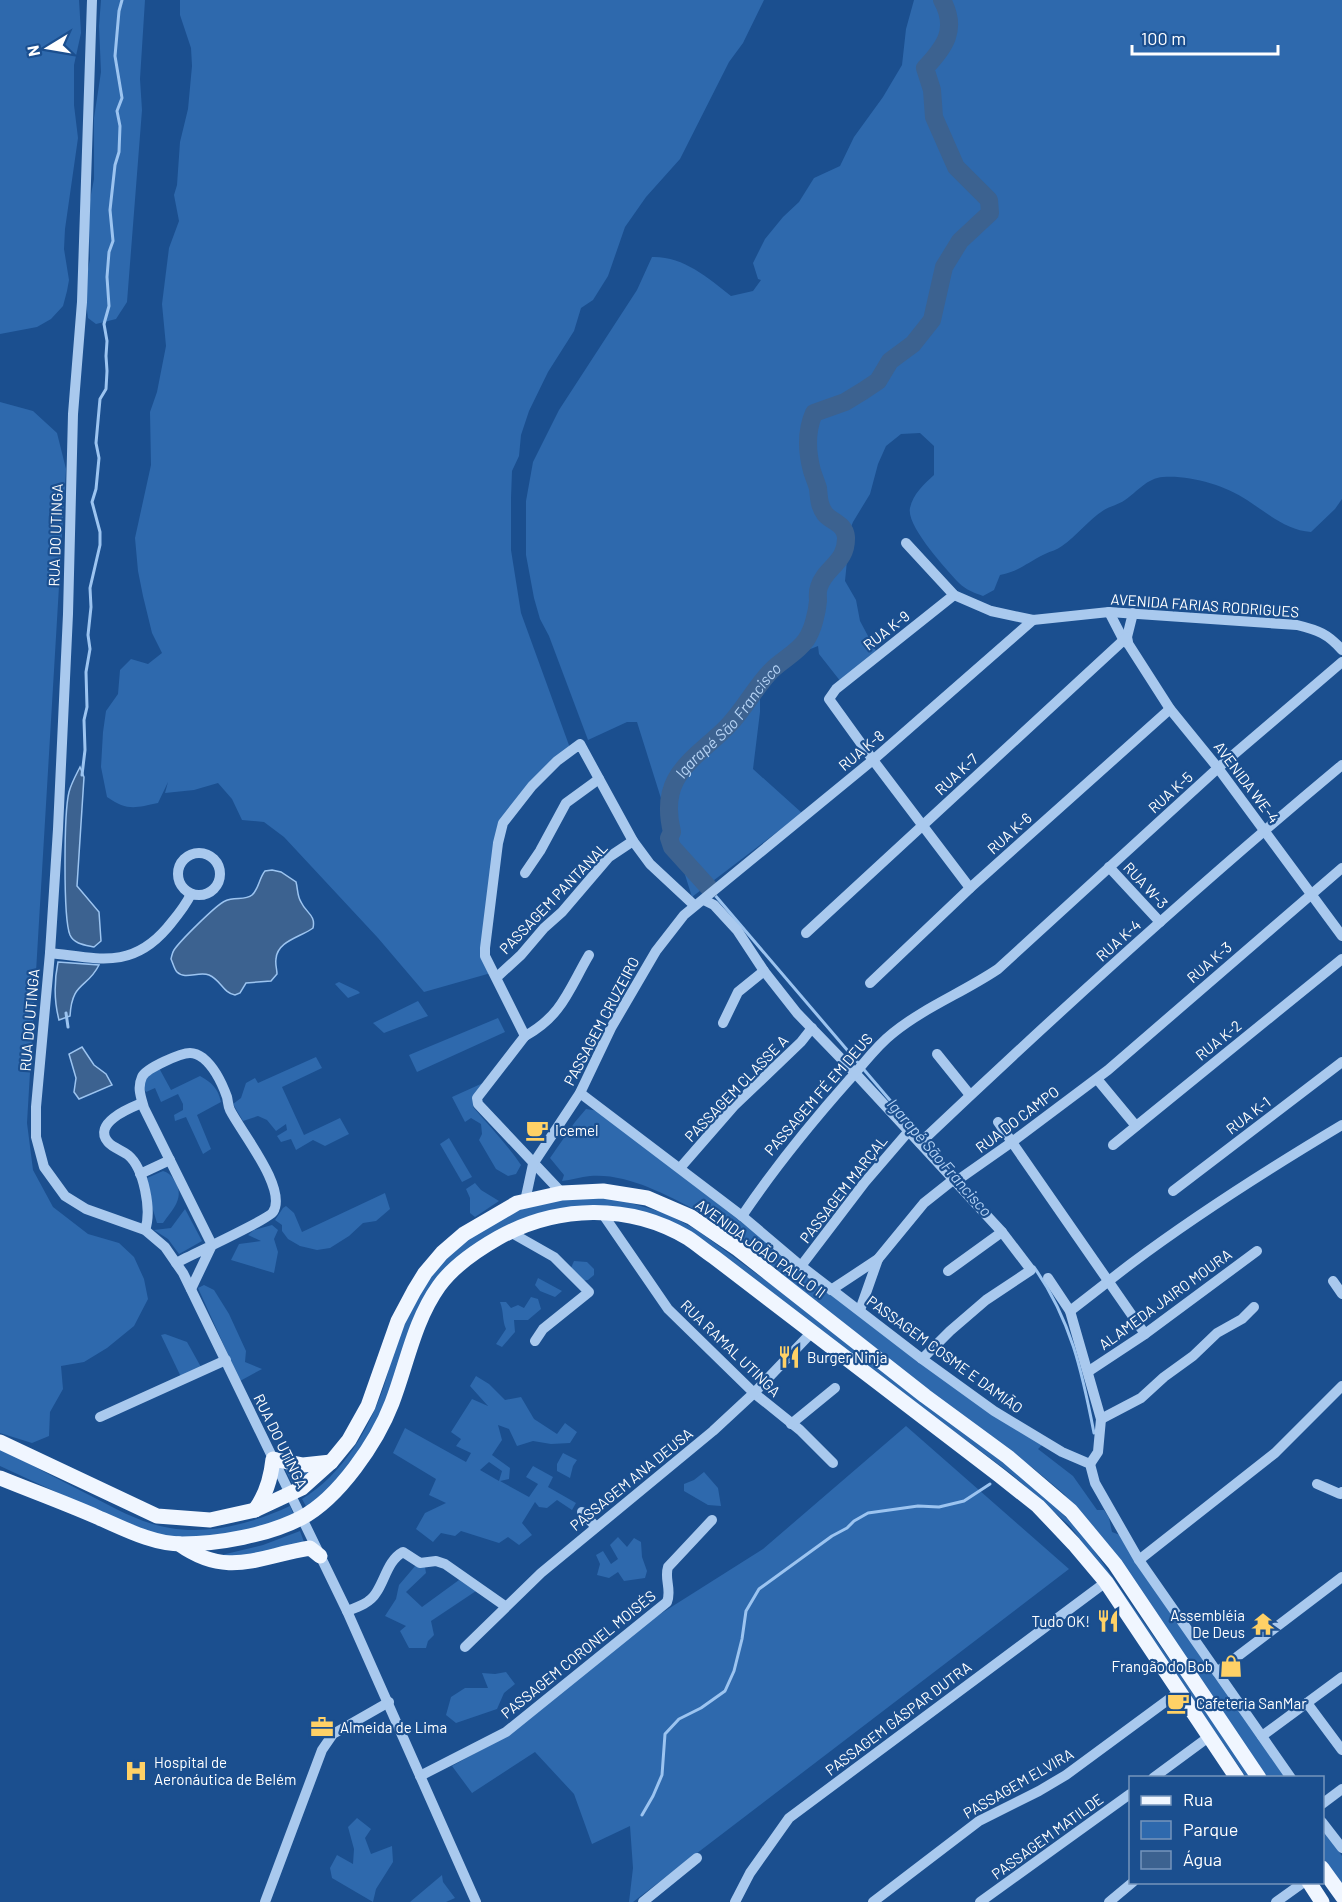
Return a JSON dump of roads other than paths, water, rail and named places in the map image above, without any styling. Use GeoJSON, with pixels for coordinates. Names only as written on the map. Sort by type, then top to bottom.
{"type":"FeatureCollection","features":[{"type":"Feature","properties":{"kind":"main road","name":"AVENIDA JOÃO PAULO II"},"geometry":{"type":"LineString","coordinates":[[0,1442],[158,1516],[210,1520],[255,1510],[291,1495],[311,1482],[349,1440],[368,1407],[398,1321],[425,1273],[442,1253],[464,1234],[525,1201],[562,1193],[603,1191],[663,1203],[691,1217],[738,1249],[1049,1490],[1087,1528],[1115,1564],[1257,1776]]}},
{"type":"Feature","properties":{"kind":"main road"},"geometry":{"type":"LineString","coordinates":[[0,1478],[139,1535],[179,1544],[204,1543],[258,1533],[301,1518],[333,1492],[379,1434],[419,1323],[439,1285],[466,1258],[487,1244],[528,1223],[559,1214],[602,1213],[649,1221],[687,1238],[813,1331],[1038,1506],[1106,1582],[1236,1776]]}},
{"type":"Feature","properties":{"kind":"main road"},"geometry":{"type":"LineString","coordinates":[[255,1510],[263,1498],[270,1479],[273,1459],[303,1466],[331,1462]]}},
{"type":"Feature","properties":{"kind":"main road"},"geometry":{"type":"LineString","coordinates":[[299,1550],[309,1540],[310,1535]]}},
{"type":"Feature","properties":{"kind":"main road"},"geometry":{"type":"LineString","coordinates":[[179,1544],[197,1556],[226,1562],[242,1563],[262,1560],[310,1548],[320,1556]]}},
{"type":"Feature","properties":{"kind":"main road"},"geometry":{"type":"LineString","coordinates":[[1324,1869],[1342,1896]]}},
{"type":"Feature","properties":{"kind":"main road"},"geometry":{"type":"LineString","coordinates":[[1310,1884],[1322,1902]]}},
{"type":"Feature","properties":{"kind":"street","name":"RUA DO UTINGA"},"geometry":{"type":"LineString","coordinates":[[92,0],[82,302],[73,414],[68,614],[50,953],[36,1107],[36,1137],[39,1154],[52,1179],[65,1196],[86,1209],[145,1230],[165,1246],[176,1263],[226,1360],[347,1611],[476,1902]]}},
{"type":"Feature","properties":{"kind":"street","name":"AVENIDA FARIAS RODRIGUES"},"geometry":{"type":"LineString","coordinates":[[906,543],[954,595],[991,611],[1033,620],[1110,612],[1297,625],[1314,629],[1331,637],[1342,650]]}},
{"type":"Feature","properties":{"kind":"street","name":"RUA K-9"},"geometry":{"type":"LineString","coordinates":[[873,760],[831,703],[830,695],[954,595]]}},
{"type":"Feature","properties":{"kind":"street","name":"AVENIDA WE-4"},"geometry":{"type":"LineString","coordinates":[[1110,612],[1170,709],[1265,830],[1342,936]]}},
{"type":"Feature","properties":{"kind":"street"},"geometry":{"type":"LineString","coordinates":[[1126,640],[1132,614]]}},
{"type":"Feature","properties":{"kind":"street","name":"RUA K-8"},"geometry":{"type":"LineString","coordinates":[[706,898],[873,760],[1033,620]]}},
{"type":"Feature","properties":{"kind":"street","name":"RUA K-7"},"geometry":{"type":"LineString","coordinates":[[806,933],[1126,640]]}},
{"type":"Feature","properties":{"kind":"street","name":"RUA K-5"},"geometry":{"type":"LineString","coordinates":[[1022,948],[1218,768],[1342,662]]}},
{"type":"Feature","properties":{"kind":"street","name":"RUA K-6"},"geometry":{"type":"LineString","coordinates":[[870,982],[970,888],[1170,709]]}},
{"type":"Feature","properties":{"kind":"street"},"geometry":{"type":"LineString","coordinates":[[525,1036],[486,956],[485,948],[498,843],[503,824],[532,786],[556,761],[580,744],[633,841],[650,864],[714,905],[737,930],[797,1013],[858,1069],[908,1131],[923,1141],[1032,1270],[986,1300],[922,1359]]}},
{"type":"Feature","properties":{"kind":"street"},"geometry":{"type":"LineString","coordinates":[[873,760],[970,888]]}},
{"type":"Feature","properties":{"kind":"street","name":"RUA K-4"},"geometry":{"type":"LineString","coordinates":[[923,1141],[970,1095],[1160,922],[1342,765]]}},
{"type":"Feature","properties":{"kind":"street"},"geometry":{"type":"LineString","coordinates":[[525,873],[540,851],[566,803],[598,780]]}},
{"type":"Feature","properties":{"kind":"street","name":"PASSAGEM PANTANAL"},"geometry":{"type":"LineString","coordinates":[[496,977],[557,917],[609,857],[633,841]]}},
{"type":"Feature","properties":{"kind":"street"},"geometry":{"type":"LineString","coordinates":[[192,854],[206,854],[217,862],[221,875],[219,882],[216,888],[204,895],[191,894],[180,884],[178,877],[181,863],[192,854]]}},
{"type":"Feature","properties":{"kind":"street","name":"RUA W-3"},"geometry":{"type":"LineString","coordinates":[[1109,867],[1160,922]]}},
{"type":"Feature","properties":{"kind":"street","name":"RUA K-3"},"geometry":{"type":"LineString","coordinates":[[1097,1078],[1342,868]]}},
{"type":"Feature","properties":{"kind":"street"},"geometry":{"type":"LineString","coordinates":[[50,953],[105,960],[137,952],[161,935],[181,912],[191,894]]}},
{"type":"Feature","properties":{"kind":"street","name":"PASSAGEM CRUZEIRO"},"geometry":{"type":"LineString","coordinates":[[533,1164],[580,1093],[611,1028],[651,960],[672,929],[706,898]]}},
{"type":"Feature","properties":{"kind":"street","name":"PASSAGEM FÉ EM DEUS"},"geometry":{"type":"LineString","coordinates":[[742,1216],[794,1143],[879,1046],[913,1018],[971,987],[998,969],[1022,948]]}},
{"type":"Feature","properties":{"kind":"street"},"geometry":{"type":"LineString","coordinates":[[562,1193],[484,1112],[477,1098],[525,1036],[540,1028],[561,1006],[589,955]]}},
{"type":"Feature","properties":{"kind":"street","name":"RUA K-2"},"geometry":{"type":"LineString","coordinates":[[1113,1145],[1342,959]]}},
{"type":"Feature","properties":{"kind":"street"},"geometry":{"type":"LineString","coordinates":[[723,1023],[738,992],[764,970]]}},
{"type":"Feature","properties":{"kind":"street","name":"PASSAGEM CLASSE A"},"geometry":{"type":"LineString","coordinates":[[680,1168],[734,1106],[801,1042],[812,1028]]}},
{"type":"Feature","properties":{"kind":"street"},"geometry":{"type":"LineString","coordinates":[[176,1263],[212,1245],[272,1215],[276,1204],[271,1180],[229,1108],[220,1080],[199,1056],[188,1053],[145,1072],[139,1092],[142,1103],[212,1245]]}},
{"type":"Feature","properties":{"kind":"street"},"geometry":{"type":"LineString","coordinates":[[937,1054],[970,1095]]}},
{"type":"Feature","properties":{"kind":"street","name":"RUA K-1"},"geometry":{"type":"LineString","coordinates":[[1173,1191],[1342,1062]]}},
{"type":"Feature","properties":{"kind":"street"},"geometry":{"type":"LineString","coordinates":[[1097,1078],[1136,1126]]}},
{"type":"Feature","properties":{"kind":"street","name":"RUA DO CAMPO"},"geometry":{"type":"LineString","coordinates":[[831,1290],[878,1259],[924,1203],[1012,1142],[1097,1078]]}},
{"type":"Feature","properties":{"kind":"street","name":"PASSAGEM COSME E DAMIÃO"},"geometry":{"type":"LineString","coordinates":[[580,1093],[742,1216],[831,1290],[922,1359],[994,1411],[1062,1452],[1090,1464]]}},
{"type":"Feature","properties":{"kind":"street"},"geometry":{"type":"LineString","coordinates":[[142,1103],[123,1112],[104,1129],[107,1140],[129,1156],[140,1174],[144,1187],[148,1222],[145,1230]]}},
{"type":"Feature","properties":{"kind":"street"},"geometry":{"type":"LineString","coordinates":[[998,1122],[1145,1334]]}},
{"type":"Feature","properties":{"kind":"street"},"geometry":{"type":"LineString","coordinates":[[1070,1311],[1131,1264],[1262,1173],[1342,1125]]}},
{"type":"Feature","properties":{"kind":"street","name":"PASSAGEM MARÇAL"},"geometry":{"type":"LineString","coordinates":[[801,1266],[865,1182],[908,1131]]}},
{"type":"Feature","properties":{"kind":"street"},"geometry":{"type":"LineString","coordinates":[[140,1174],[170,1160]]}},
{"type":"Feature","properties":{"kind":"street"},"geometry":{"type":"LineString","coordinates":[[525,1201],[533,1164]]}},
{"type":"Feature","properties":{"kind":"street","name":"RUA RAMAL UTINGA"},"geometry":{"type":"LineString","coordinates":[[602,1213],[668,1309],[754,1393],[833,1463]]}},
{"type":"Feature","properties":{"kind":"street"},"geometry":{"type":"LineString","coordinates":[[510,1232],[554,1257],[589,1292],[543,1329],[535,1341]]}},
{"type":"Feature","properties":{"kind":"street"},"geometry":{"type":"LineString","coordinates":[[948,1271],[1002,1232]]}},
{"type":"Feature","properties":{"kind":"street"},"geometry":{"type":"LineString","coordinates":[[191,1289],[212,1245]]}},
{"type":"Feature","properties":{"kind":"street","name":"ALAMEDA JAIRO MOURA"},"geometry":{"type":"LineString","coordinates":[[1089,1371],[1145,1334],[1257,1251]]}},
{"type":"Feature","properties":{"kind":"street","name":"RUA DO CAMPO"},"geometry":{"type":"LineString","coordinates":[[860,1310],[878,1259]]}},
{"type":"Feature","properties":{"kind":"street"},"geometry":{"type":"LineString","coordinates":[[1048,1278],[1070,1311],[1101,1419],[1098,1452],[1090,1464],[1095,1484],[1139,1560],[1290,1776]]}},
{"type":"Feature","properties":{"kind":"street"},"geometry":{"type":"LineString","coordinates":[[1333,1281],[1342,1294]]}},
{"type":"Feature","properties":{"kind":"street"},"geometry":{"type":"LineString","coordinates":[[1101,1419],[1141,1398],[1164,1377],[1193,1356],[1216,1333],[1242,1319],[1254,1307]]}},
{"type":"Feature","properties":{"kind":"street","name":"PASSAGEM ANA DEUSA"},"geometry":{"type":"LineString","coordinates":[[465,1647],[541,1573],[713,1431],[754,1393],[813,1331]]}},
{"type":"Feature","properties":{"kind":"street"},"geometry":{"type":"LineString","coordinates":[[100,1417],[226,1360]]}},
{"type":"Feature","properties":{"kind":"street"},"geometry":{"type":"LineString","coordinates":[[1139,1560],[1275,1453],[1342,1386]]}},
{"type":"Feature","properties":{"kind":"street"},"geometry":{"type":"LineString","coordinates":[[791,1424],[835,1388]]}},
{"type":"Feature","properties":{"kind":"street"},"geometry":{"type":"LineString","coordinates":[[1317,1484],[1340,1494],[1342,1492]]}},
{"type":"Feature","properties":{"kind":"street"},"geometry":{"type":"LineString","coordinates":[[582,1512],[596,1527]]}},
{"type":"Feature","properties":{"kind":"street","name":"PASSAGEM CORONEL MOISÉS"},"geometry":{"type":"LineString","coordinates":[[420,1776],[506,1732],[667,1602],[669,1594],[666,1572],[668,1567],[712,1520]]}},
{"type":"Feature","properties":{"kind":"street"},"geometry":{"type":"LineString","coordinates":[[347,1611],[377,1593],[388,1569],[403,1552],[420,1563],[436,1561],[445,1564],[506,1606]]}},
{"type":"Feature","properties":{"kind":"street"},"geometry":{"type":"LineString","coordinates":[[1216,1672],[1342,1577]]}},
{"type":"Feature","properties":{"kind":"street","name":"PASSAGEM GÁSPAR DUTRA"},"geometry":{"type":"LineString","coordinates":[[735,1902],[750,1873],[789,1818],[1106,1582]]}},
{"type":"Feature","properties":{"kind":"street"},"geometry":{"type":"LineString","coordinates":[[1262,1736],[1342,1677]]}},
{"type":"Feature","properties":{"kind":"street","name":"PASSAGEM ELVIRA"},"geometry":{"type":"LineString","coordinates":[[873,1902],[979,1821],[1066,1775],[1180,1691]]}},
{"type":"Feature","properties":{"kind":"street"},"geometry":{"type":"LineString","coordinates":[[265,1902],[322,1750],[333,1734],[389,1702]]}},
{"type":"Feature","properties":{"kind":"street"},"geometry":{"type":"LineString","coordinates":[[1307,1703],[1342,1750]]}},
{"type":"Feature","properties":{"kind":"street"},"geometry":{"type":"LineString","coordinates":[[1156,1776],[1210,1736]]}},
{"type":"Feature","properties":{"kind":"street"},"geometry":{"type":"LineString","coordinates":[[1324,1803],[1342,1789]]}},
{"type":"Feature","properties":{"kind":"street","name":"PASSAGEM MATILDE"},"geometry":{"type":"LineString","coordinates":[[980,1902],[1129,1795]]}},
{"type":"Feature","properties":{"kind":"street"},"geometry":{"type":"LineString","coordinates":[[1324,1823],[1342,1848]]}},
{"type":"Feature","properties":{"kind":"street"},"geometry":{"type":"LineString","coordinates":[[642,1902],[697,1858]]}},
{"type":"Feature","properties":{"kind":"street"},"geometry":{"type":"LineString","coordinates":[[1108,1902],[1130,1884]]}},
{"type":"Feature","properties":{"kind":"street"},"geometry":{"type":"LineString","coordinates":[[1276,1902],[1301,1884]]}},
{"type":"Feature","properties":{"kind":"water"},"geometry":{"type":"Polygon","coordinates":[[[80,767],[84,777],[77,886],[99,912],[101,941],[94,947],[80,944],[72,938],[66,908],[67,803],[70,789],[80,767]]]}},
{"type":"Feature","properties":{"kind":"water"},"geometry":{"type":"Polygon","coordinates":[[[265,871],[281,872],[296,882],[300,900],[314,924],[313,928],[290,940],[277,953],[277,974],[271,981],[246,983],[240,993],[235,995],[228,992],[209,975],[184,975],[177,972],[171,959],[172,953],[183,939],[220,904],[252,895],[265,871]]]}},
{"type":"Feature","properties":{"kind":"water"},"geometry":{"type":"Polygon","coordinates":[[[58,962],[99,965],[77,991],[71,1005],[70,1016],[59,1020],[55,991],[58,962]]]}},
{"type":"Feature","properties":{"kind":"water"},"geometry":{"type":"Polygon","coordinates":[[[82,1047],[94,1065],[106,1074],[112,1085],[79,1099],[74,1092],[76,1078],[69,1054],[82,1047]]]}},
{"type":"Feature","properties":{"kind":"waterway"},"geometry":{"type":"LineString","coordinates":[[82,775],[85,750],[84,720],[87,707],[86,672],[90,649],[88,635],[91,607],[90,588],[100,545],[100,532],[92,502],[96,489],[99,458],[96,443],[100,399],[106,389],[107,341],[104,324],[109,306],[107,277],[109,252],[113,241],[110,210],[115,165],[119,152],[120,126],[117,111],[122,98],[115,56],[122,0]]}},
{"type":"Feature","properties":{"kind":"waterway","name":"Igarapé São Francisco"},"geometry":{"type":"LineString","coordinates":[[710,889],[672,847],[669,838],[672,832],[669,813],[670,796],[674,783],[691,760],[727,727],[772,670],[806,640],[816,616],[819,587],[843,553],[845,533],[825,514],[812,471],[808,442],[814,413],[845,402],[878,381],[890,361],[913,344],[932,320],[944,267],[960,241],[990,213],[989,200],[956,167],[934,117],[932,90],[925,68],[938,53],[947,37],[949,20],[942,0]]}},
{"type":"Feature","properties":{"kind":"waterway","name":"Igarapé São Francisco"},"geometry":{"type":"LineString","coordinates":[[714,894],[918,1133]]}},
{"type":"Feature","properties":{"kind":"waterway"},"geometry":{"type":"LineString","coordinates":[[66,1013],[68,1027]]}},
{"type":"Feature","properties":{"kind":"waterway","name":"Igarapé São Francisco"},"geometry":{"type":"LineString","coordinates":[[1034,1267],[1047,1287],[1066,1326],[1085,1388],[1094,1433]]}},
{"type":"Feature","properties":{"kind":"waterway","name":"Igarapé São Francisco"},"geometry":{"type":"LineString","coordinates":[[642,1815],[662,1775],[665,1734],[679,1719],[701,1708],[725,1691],[734,1671],[746,1611],[759,1589],[868,1513],[918,1506],[939,1507],[964,1501],[990,1484]]}},
{"type":"Feature","properties":{"kind":"place","name":"Icemel"},"geometry":{"type":"Point","coordinates":[537,1130]}},
{"type":"Feature","properties":{"kind":"place","name":"Burger Ninja"},"geometry":{"type":"Point","coordinates":[789,1357]}},
{"type":"Feature","properties":{"kind":"place","name":"Tudo OK!"},"geometry":{"type":"Point","coordinates":[1108,1621]}},
{"type":"Feature","properties":{"kind":"place","name":"Assembléia De Deus"},"geometry":{"type":"Point","coordinates":[1263,1624]}},
{"type":"Feature","properties":{"kind":"place","name":"Frangão do Bob"},"geometry":{"type":"Point","coordinates":[1231,1666]}},
{"type":"Feature","properties":{"kind":"place","name":"Cafeteria SanMar"},"geometry":{"type":"Point","coordinates":[1178,1703]}},
{"type":"Feature","properties":{"kind":"place","name":"Almeida de Lima"},"geometry":{"type":"Point","coordinates":[322,1727]}},
{"type":"Feature","properties":{"kind":"place","name":"Hospital de Aeronáutica de Belém"},"geometry":{"type":"Point","coordinates":[136,1771]}}]}
